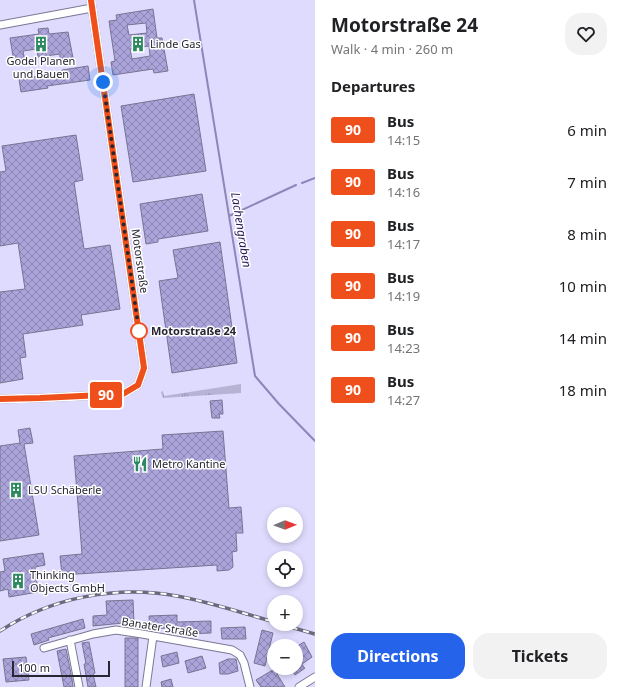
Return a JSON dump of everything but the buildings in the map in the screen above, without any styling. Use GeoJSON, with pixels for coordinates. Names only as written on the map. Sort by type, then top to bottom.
{"type":"FeatureCollection","features":[{"type":"Feature","properties":{"kind":"street"},"geometry":{"type":"LineString","coordinates":[[0,25],[91,4]]}},
{"type":"Feature","properties":{"kind":"street","name":"Motorstraße"},"geometry":{"type":"LineString","coordinates":[[0,399],[123,394],[138,385],[144,368],[91,4]]}},
{"type":"Feature","properties":{"kind":"street","name":"Banater Straße"},"geometry":{"type":"LineString","coordinates":[[44,648],[92,634],[116,630],[232,650],[240,655],[244,663],[250,687]]}},
{"type":"Feature","properties":{"kind":"street"},"geometry":{"type":"LineString","coordinates":[[146,687],[153,636]]}},
{"type":"Feature","properties":{"kind":"street"},"geometry":{"type":"LineString","coordinates":[[70,640],[79,687]]}},
{"type":"Feature","properties":{"kind":"street"},"geometry":{"type":"LineString","coordinates":[[299,687],[315,677]]}},
{"type":"Feature","properties":{"kind":"green space"},"geometry":{"type":"Polygon","coordinates":[[[241,384],[241,393],[163,398],[161,392],[163,391],[164,396],[241,384]]]}},
{"type":"Feature","properties":{"kind":"waterway","name":"Lachengraben"},"geometry":{"type":"LineString","coordinates":[[194,0],[255,376],[279,404],[315,441]]}},
{"type":"Feature","properties":{"kind":"waterway"},"geometry":{"type":"LineString","coordinates":[[302,183],[315,178]]}},
{"type":"Feature","properties":{"kind":"waterway"},"geometry":{"type":"LineString","coordinates":[[229,216],[296,185]]}},
{"type":"Feature","properties":{"kind":"railway"},"geometry":{"type":"LineString","coordinates":[[0,631],[20,619],[63,602],[108,593],[131,592],[154,593],[189,598],[267,620]]}},
{"type":"Feature","properties":{"kind":"railway"},"geometry":{"type":"LineString","coordinates":[[303,631],[315,634]]}},
{"type":"Feature","properties":{"kind":"bus line","name":"90"},"geometry":{"type":"LineString","coordinates":[[0,399],[123,394],[138,385],[144,368],[91,0]]}},
{"type":"Feature","properties":{"kind":"place","name":"Godel Planen und Bauen"},"geometry":{"type":"Point","coordinates":[41,44]}},
{"type":"Feature","properties":{"kind":"place","name":"Linde Gas"},"geometry":{"type":"Point","coordinates":[138,44]}},
{"type":"Feature","properties":{"kind":"place","name":"Motorstraße 24"},"geometry":{"type":"Point","coordinates":[139,331]}},
{"type":"Feature","properties":{"kind":"place","name":"Metro Kantine"},"geometry":{"type":"Point","coordinates":[140,464]}},
{"type":"Feature","properties":{"kind":"place","name":"LSU Schäberle"},"geometry":{"type":"Point","coordinates":[16,490]}},
{"type":"Feature","properties":{"kind":"place","name":"Thinking Objects GmbH"},"geometry":{"type":"Point","coordinates":[18,581]}},
{"type":"Feature","properties":{"kind":"route"},"geometry":{"type":"LineString","coordinates":[[103,82],[139,331]]}}]}
